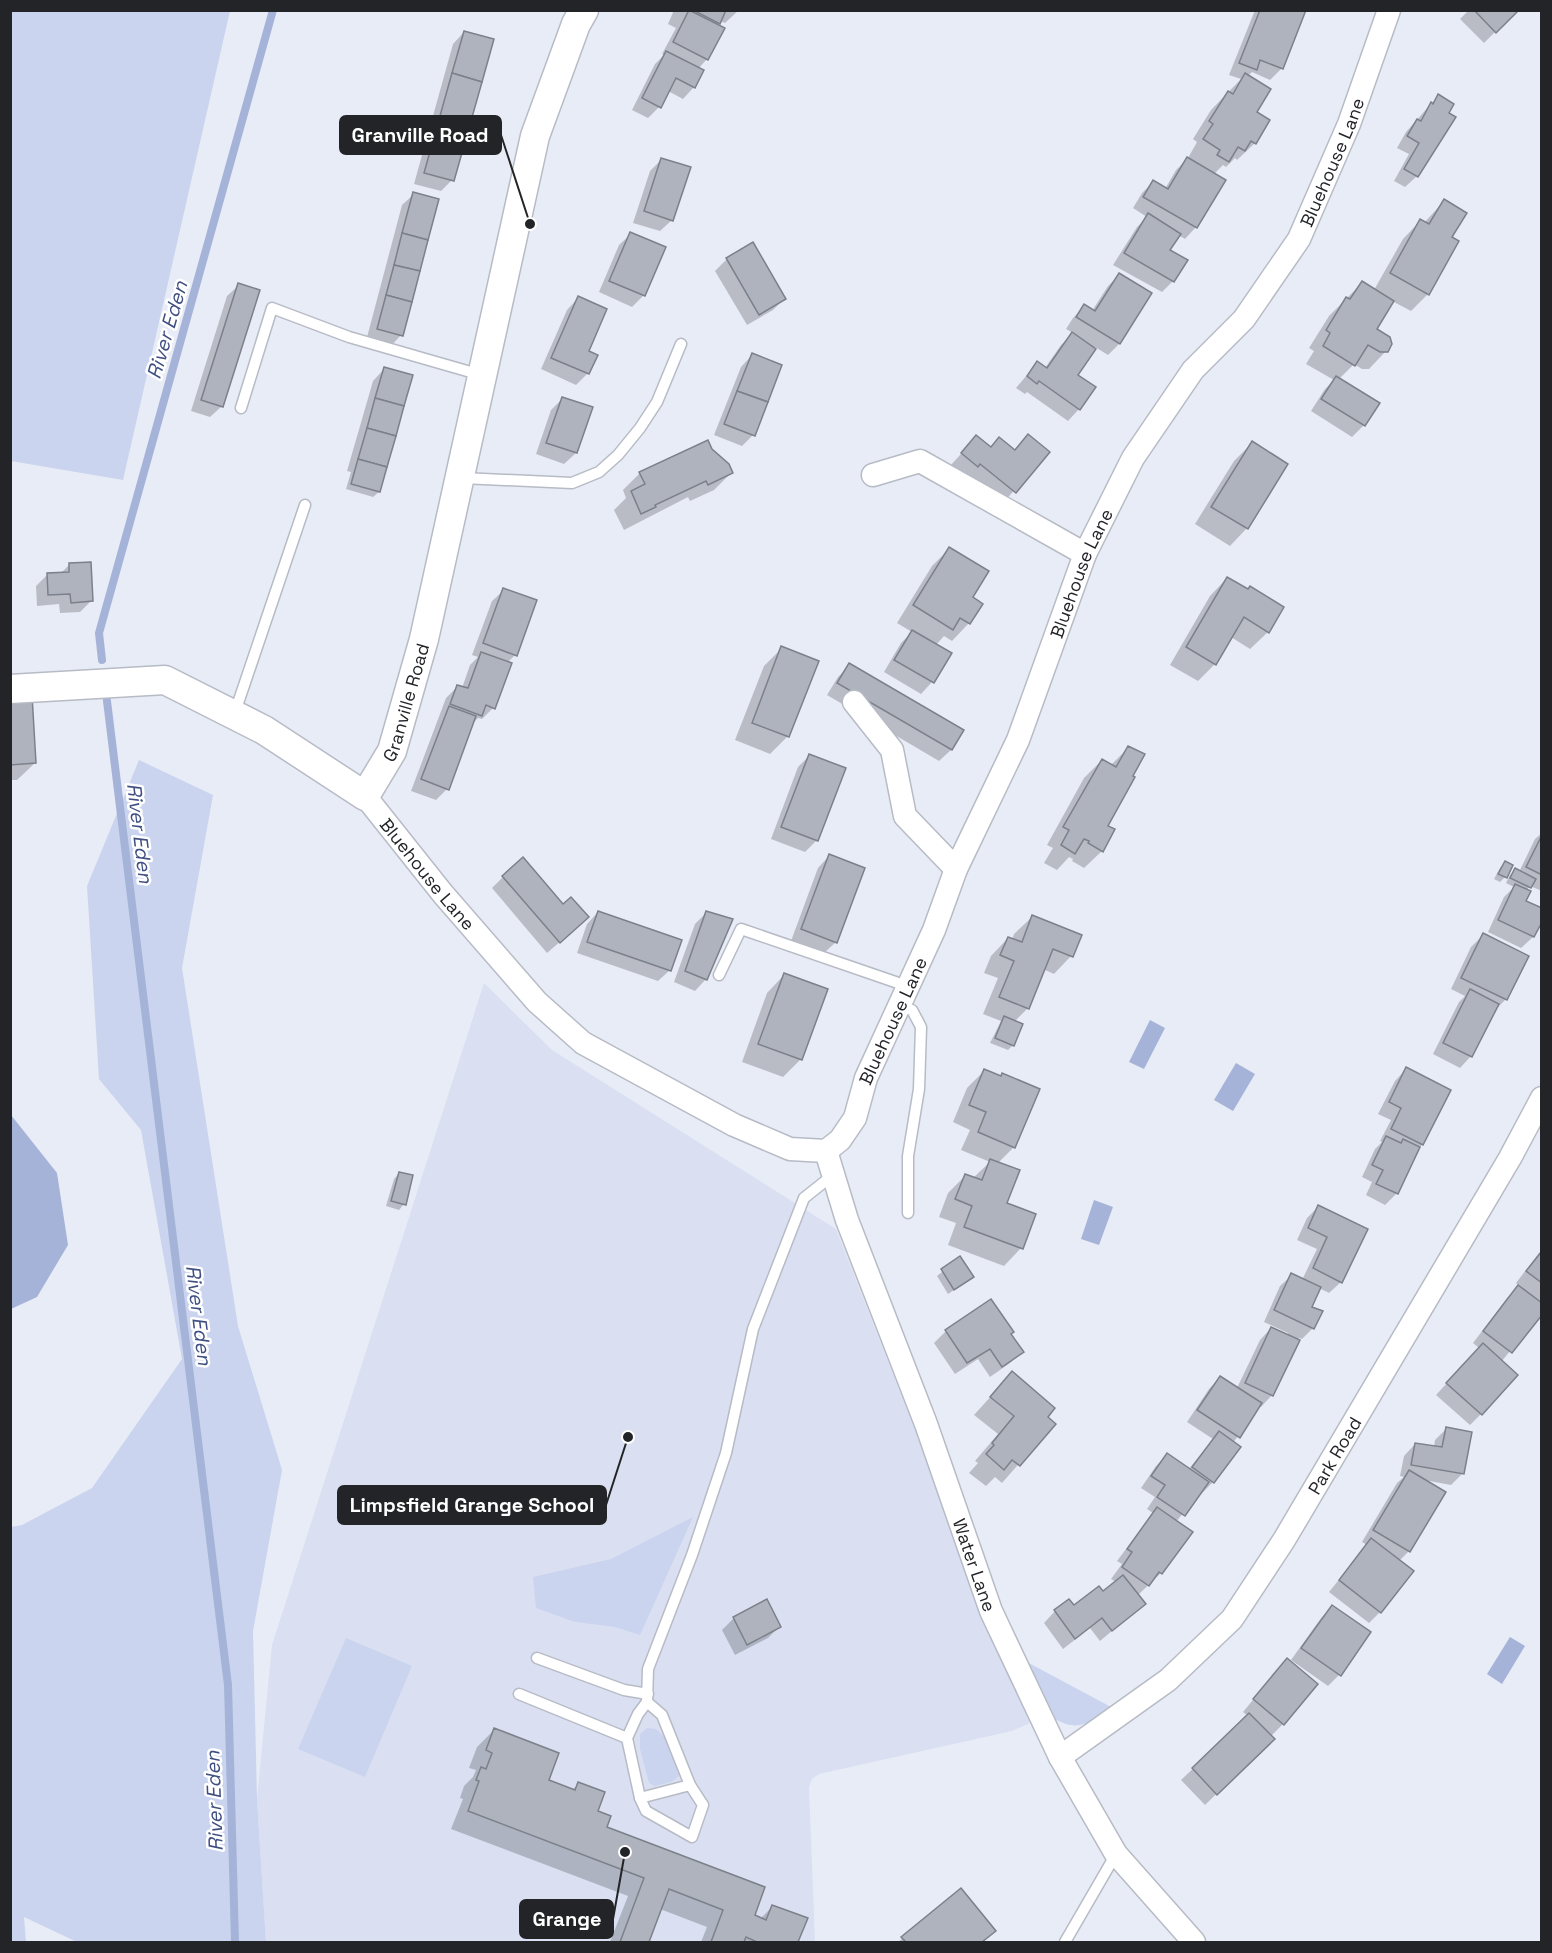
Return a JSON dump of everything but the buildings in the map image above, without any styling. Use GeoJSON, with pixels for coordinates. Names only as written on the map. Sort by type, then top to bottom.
{"type":"FeatureCollection","features":[{"type":"Feature","properties":{"kind":"street","name":"Granville Road"},"geometry":{"type":"LineString","coordinates":[[364,796],[392,751],[424,639],[535,136],[576,24],[584,10]]}},
{"type":"Feature","properties":{"kind":"street","name":"Bluehouse Lane"},"geometry":{"type":"LineString","coordinates":[[10,689],[165,680],[264,730],[364,796],[443,894],[537,1002],[583,1043],[734,1125],[790,1149],[826,1151],[840,1140],[855,1118],[866,1078],[934,930],[956,869],[1018,740],[1085,554],[1139,448],[1193,370],[1244,319],[1299,239],[1349,124],[1389,10]]}},
{"type":"Feature","properties":{"kind":"street"},"geometry":{"type":"LineString","coordinates":[[873,475],[920,461],[1085,554]]}},
{"type":"Feature","properties":{"kind":"street"},"geometry":{"type":"LineString","coordinates":[[854,702],[892,750],[905,816],[956,869]]}},
{"type":"Feature","properties":{"kind":"street","name":"Park Road"},"geometry":{"type":"LineString","coordinates":[[1060,1757],[1168,1680],[1232,1619],[1291,1530],[1504,1168],[1542,1098]]}},
{"type":"Feature","properties":{"kind":"street","name":"Water Lane"},"geometry":{"type":"LineString","coordinates":[[826,1151],[847,1220],[926,1424],[991,1611],[1060,1757],[1116,1854],[1194,1942]]}},
{"type":"Feature","properties":{"kind":"lane"},"geometry":{"type":"LineString","coordinates":[[242,408],[272,308],[349,337],[481,375]]}},
{"type":"Feature","properties":{"kind":"lane"},"geometry":{"type":"LineString","coordinates":[[460,478],[572,483],[599,472],[618,455],[651,410],[681,344]]}},
{"type":"Feature","properties":{"kind":"lane"},"geometry":{"type":"LineString","coordinates":[[234,715],[305,504]]}},
{"type":"Feature","properties":{"kind":"lane"},"geometry":{"type":"LineString","coordinates":[[719,975],[741,929],[907,986]]}},
{"type":"Feature","properties":{"kind":"lane"},"geometry":{"type":"LineString","coordinates":[[898,1007],[912,1011],[921,1027],[919,1089],[908,1156],[908,1213]]}},
{"type":"Feature","properties":{"kind":"lane"},"geometry":{"type":"LineString","coordinates":[[537,1658],[647,1698],[662,1714],[690,1785],[703,1805],[692,1838],[646,1811],[640,1798],[627,1738],[647,1698],[648,1669],[692,1556],[726,1453],[753,1329],[804,1198],[833,1174]]}},
{"type":"Feature","properties":{"kind":"lane"},"geometry":{"type":"LineString","coordinates":[[519,1694],[627,1738]]}},
{"type":"Feature","properties":{"kind":"lane"},"geometry":{"type":"LineString","coordinates":[[640,1798],[690,1785]]}},
{"type":"Feature","properties":{"kind":"lane"},"geometry":{"type":"LineString","coordinates":[[1065,1942],[1116,1854]]}},
{"type":"Feature","properties":{"kind":"shaded area"},"geometry":{"type":"Polygon","coordinates":[[[10,11],[230,11],[123,480],[11,461],[10,11]]]}},
{"type":"Feature","properties":{"kind":"shaded area"},"geometry":{"type":"Polygon","coordinates":[[[139,760],[213,795],[182,968],[238,1326],[282,1470],[253,1631],[257,1799],[266,1942],[77,1942],[24,1917],[26,1942],[11,1942],[11,1527],[22,1525],[92,1488],[182,1359],[141,1130],[99,1079],[87,886],[139,760]]]}},
{"type":"Feature","properties":{"kind":"shaded area"},"geometry":{"type":"Polygon","coordinates":[[[484,983],[552,1050],[836,1229],[1030,1723],[1012,1731],[819,1774],[812,1779],[809,1787],[815,1942],[266,1942],[257,1799],[272,1645],[484,983]]]}},
{"type":"Feature","properties":{"kind":"shaded area"},"geometry":{"type":"Polygon","coordinates":[[[1150,1020],[1165,1028],[1144,1069],[1129,1062],[1150,1020]]]}},
{"type":"Feature","properties":{"kind":"shaded area"},"geometry":{"type":"Polygon","coordinates":[[[1236,1063],[1255,1074],[1233,1111],[1214,1100],[1236,1063]]]}},
{"type":"Feature","properties":{"kind":"shaded area"},"geometry":{"type":"Polygon","coordinates":[[[11,1115],[57,1173],[68,1245],[37,1297],[11,1309],[11,1115]]]}},
{"type":"Feature","properties":{"kind":"shaded area"},"geometry":{"type":"Polygon","coordinates":[[[1094,1200],[1113,1207],[1099,1245],[1081,1239],[1094,1200]]]}},
{"type":"Feature","properties":{"kind":"shaded area"},"geometry":{"type":"Polygon","coordinates":[[[693,1517],[640,1635],[615,1627],[575,1622],[536,1608],[533,1577],[611,1559],[693,1517]]]}},
{"type":"Feature","properties":{"kind":"shaded area"},"geometry":{"type":"Polygon","coordinates":[[[1510,1637],[1525,1646],[1502,1684],[1487,1674],[1510,1637]]]}},
{"type":"Feature","properties":{"kind":"shaded area"},"geometry":{"type":"Polygon","coordinates":[[[346,1638],[412,1666],[365,1777],[298,1749],[346,1638]]]}},
{"type":"Feature","properties":{"kind":"shaded area"},"geometry":{"type":"Polygon","coordinates":[[[1027,1662],[1111,1707],[1084,1724],[1070,1725],[1053,1718],[1027,1662]]]}},
{"type":"Feature","properties":{"kind":"shaded area"},"geometry":{"type":"Polygon","coordinates":[[[647,1728],[656,1729],[667,1739],[679,1776],[671,1782],[655,1786],[649,1783],[640,1749],[640,1734],[647,1728]]]}},
{"type":"Feature","properties":{"kind":"waterway","name":"River Eden"},"geometry":{"type":"LineString","coordinates":[[102,660],[99,633],[273,10]]}},
{"type":"Feature","properties":{"kind":"waterway","name":"River Eden"},"geometry":{"type":"LineString","coordinates":[[106,693],[228,1685],[235,1942]]}},
{"type":"Feature","properties":{"kind":"place","name":"Granville Road"},"geometry":{"type":"Point","coordinates":[530,224]}},
{"type":"Feature","properties":{"kind":"place","name":"Limpsfield Grange School"},"geometry":{"type":"Point","coordinates":[628,1437]}},
{"type":"Feature","properties":{"kind":"place","name":"Grange"},"geometry":{"type":"Point","coordinates":[625,1852]}}]}
